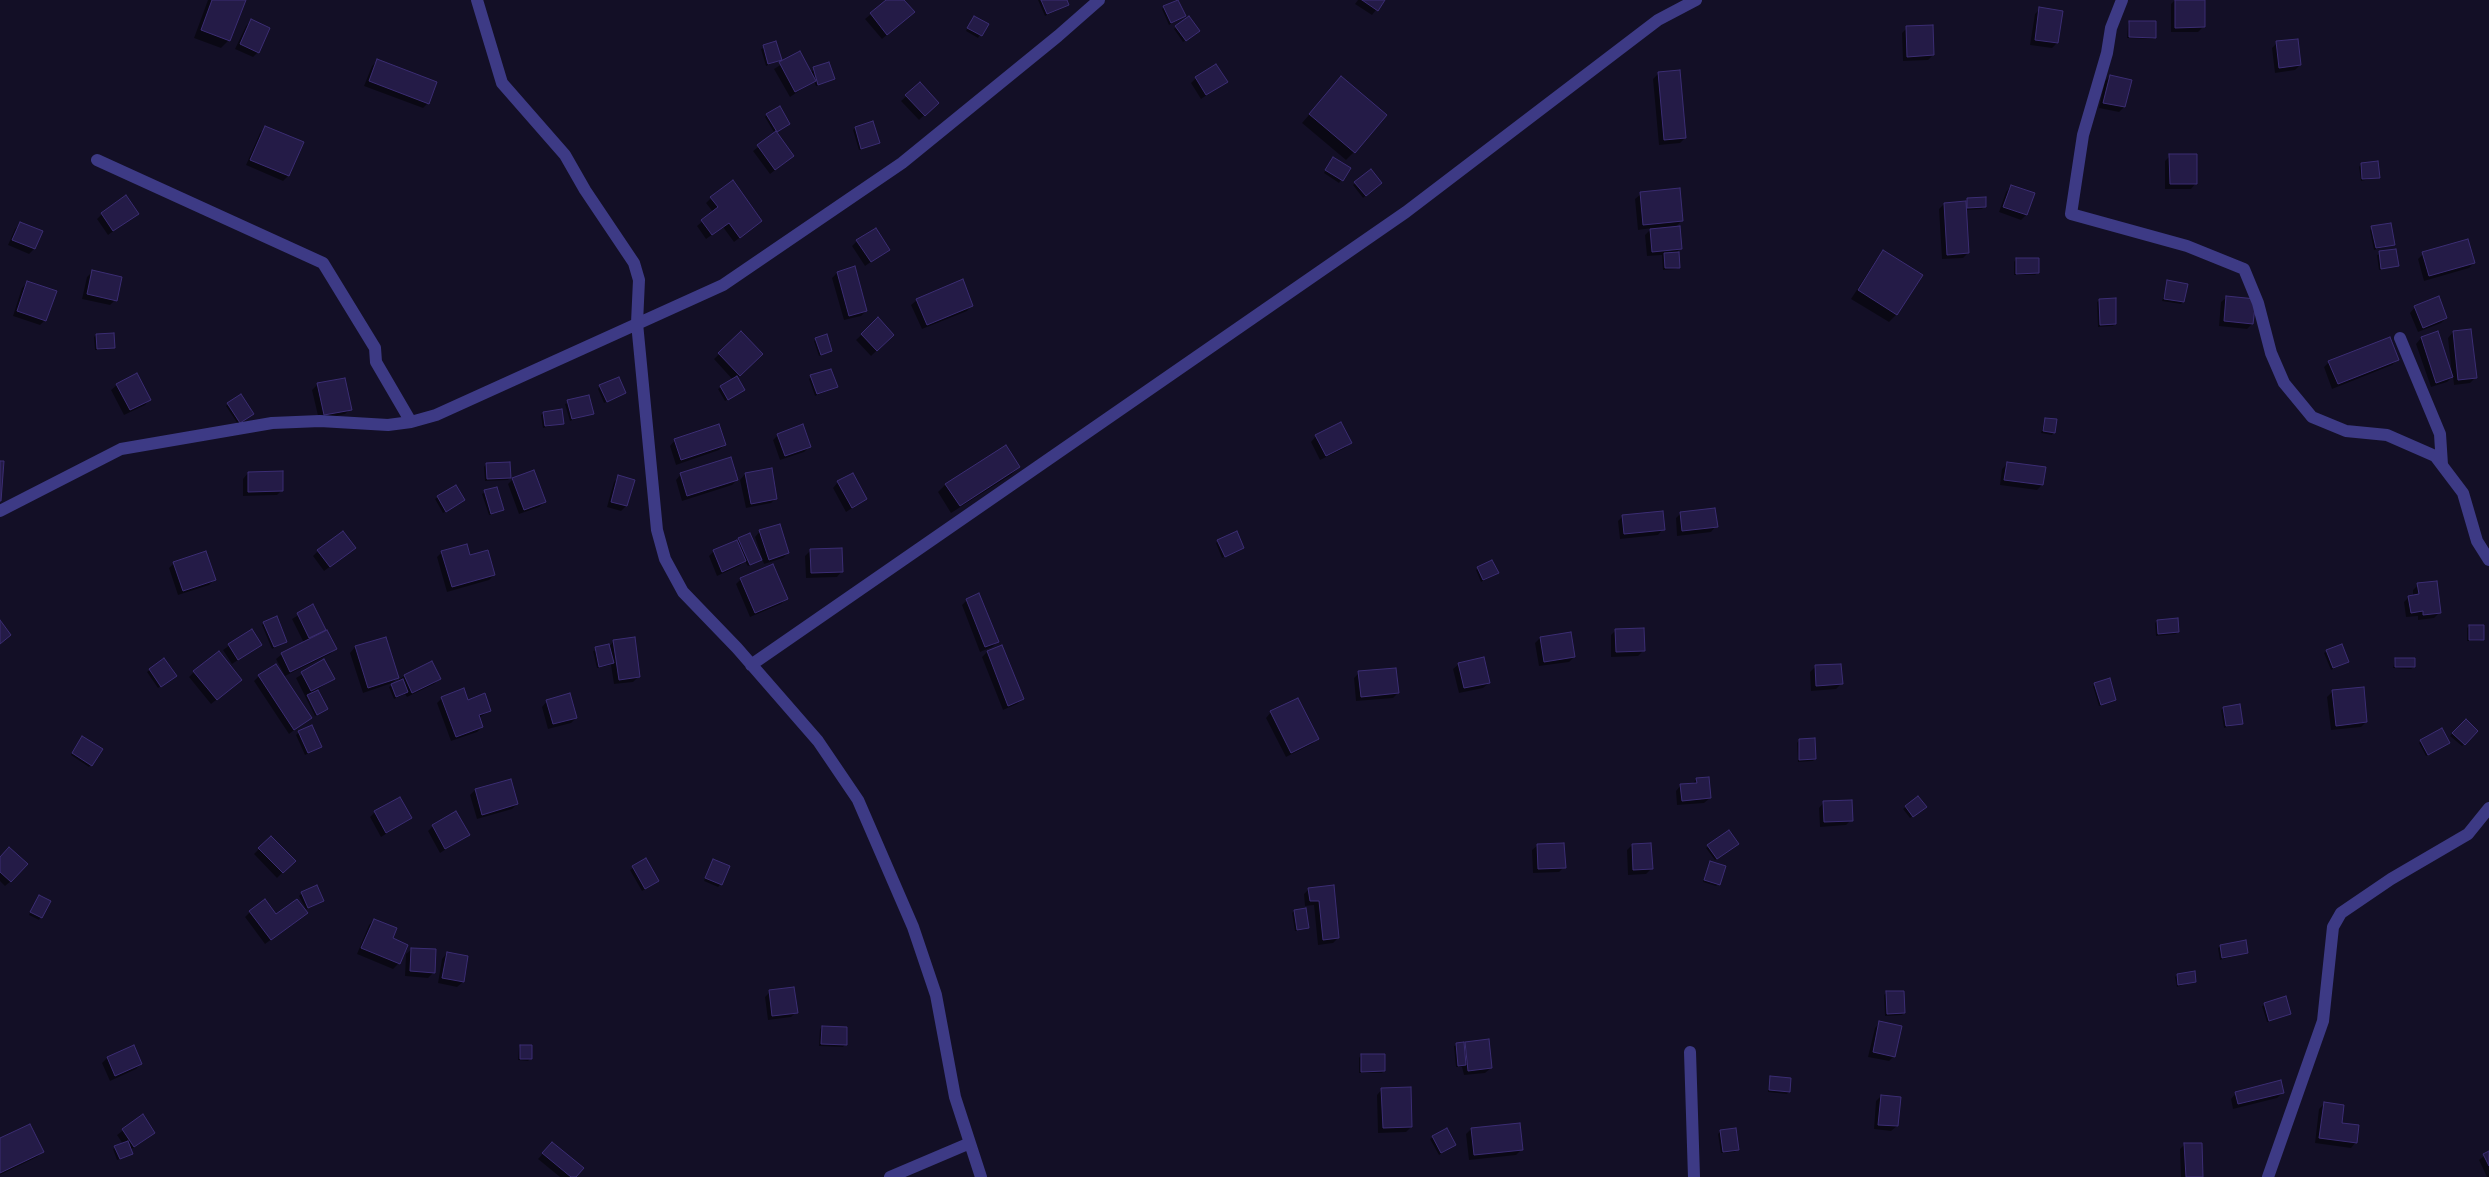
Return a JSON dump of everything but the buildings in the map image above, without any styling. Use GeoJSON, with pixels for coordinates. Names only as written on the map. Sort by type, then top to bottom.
{"type":"FeatureCollection","features":[{"type":"Feature","properties":{"kind":"street"},"geometry":{"type":"LineString","coordinates":[[477,0],[502,83],[565,154],[585,190],[634,263],[639,280],[637,323],[657,530],[665,559],[683,592],[818,741],[843,775],[858,800],[877,839],[913,927],[936,995],[955,1097],[981,1177]]}},
{"type":"Feature","properties":{"kind":"street"},"geometry":{"type":"LineString","coordinates":[[0,511],[121,449],[272,423],[320,421],[388,425],[411,422],[436,415],[723,285],[902,163],[1051,42],[1099,0]]}},
{"type":"Feature","properties":{"kind":"street"},"geometry":{"type":"LineString","coordinates":[[751,665],[1406,212],[1658,20],[1696,0]]}},
{"type":"Feature","properties":{"kind":"street"},"geometry":{"type":"LineString","coordinates":[[2122,0],[2110,28],[2107,53],[2083,135],[2071,214],[2187,246],[2244,269],[2258,303],[2271,353],[2284,383],[2312,417],[2346,431],[2386,435],[2435,456],[2463,493],[2477,541],[2489,560]]}},
{"type":"Feature","properties":{"kind":"street"},"geometry":{"type":"LineString","coordinates":[[97,160],[323,263],[375,348],[376,362],[411,422]]}},
{"type":"Feature","properties":{"kind":"street"},"geometry":{"type":"LineString","coordinates":[[2400,338],[2440,434],[2442,465]]}},
{"type":"Feature","properties":{"kind":"street"},"geometry":{"type":"LineString","coordinates":[[2268,1177],[2323,1021],[2332,927],[2341,913],[2391,879],[2468,834],[2489,808]]}},
{"type":"Feature","properties":{"kind":"street"},"geometry":{"type":"LineString","coordinates":[[1690,1052],[1694,1177]]}},
{"type":"Feature","properties":{"kind":"street"},"geometry":{"type":"LineString","coordinates":[[890,1177],[970,1143]]}}]}
